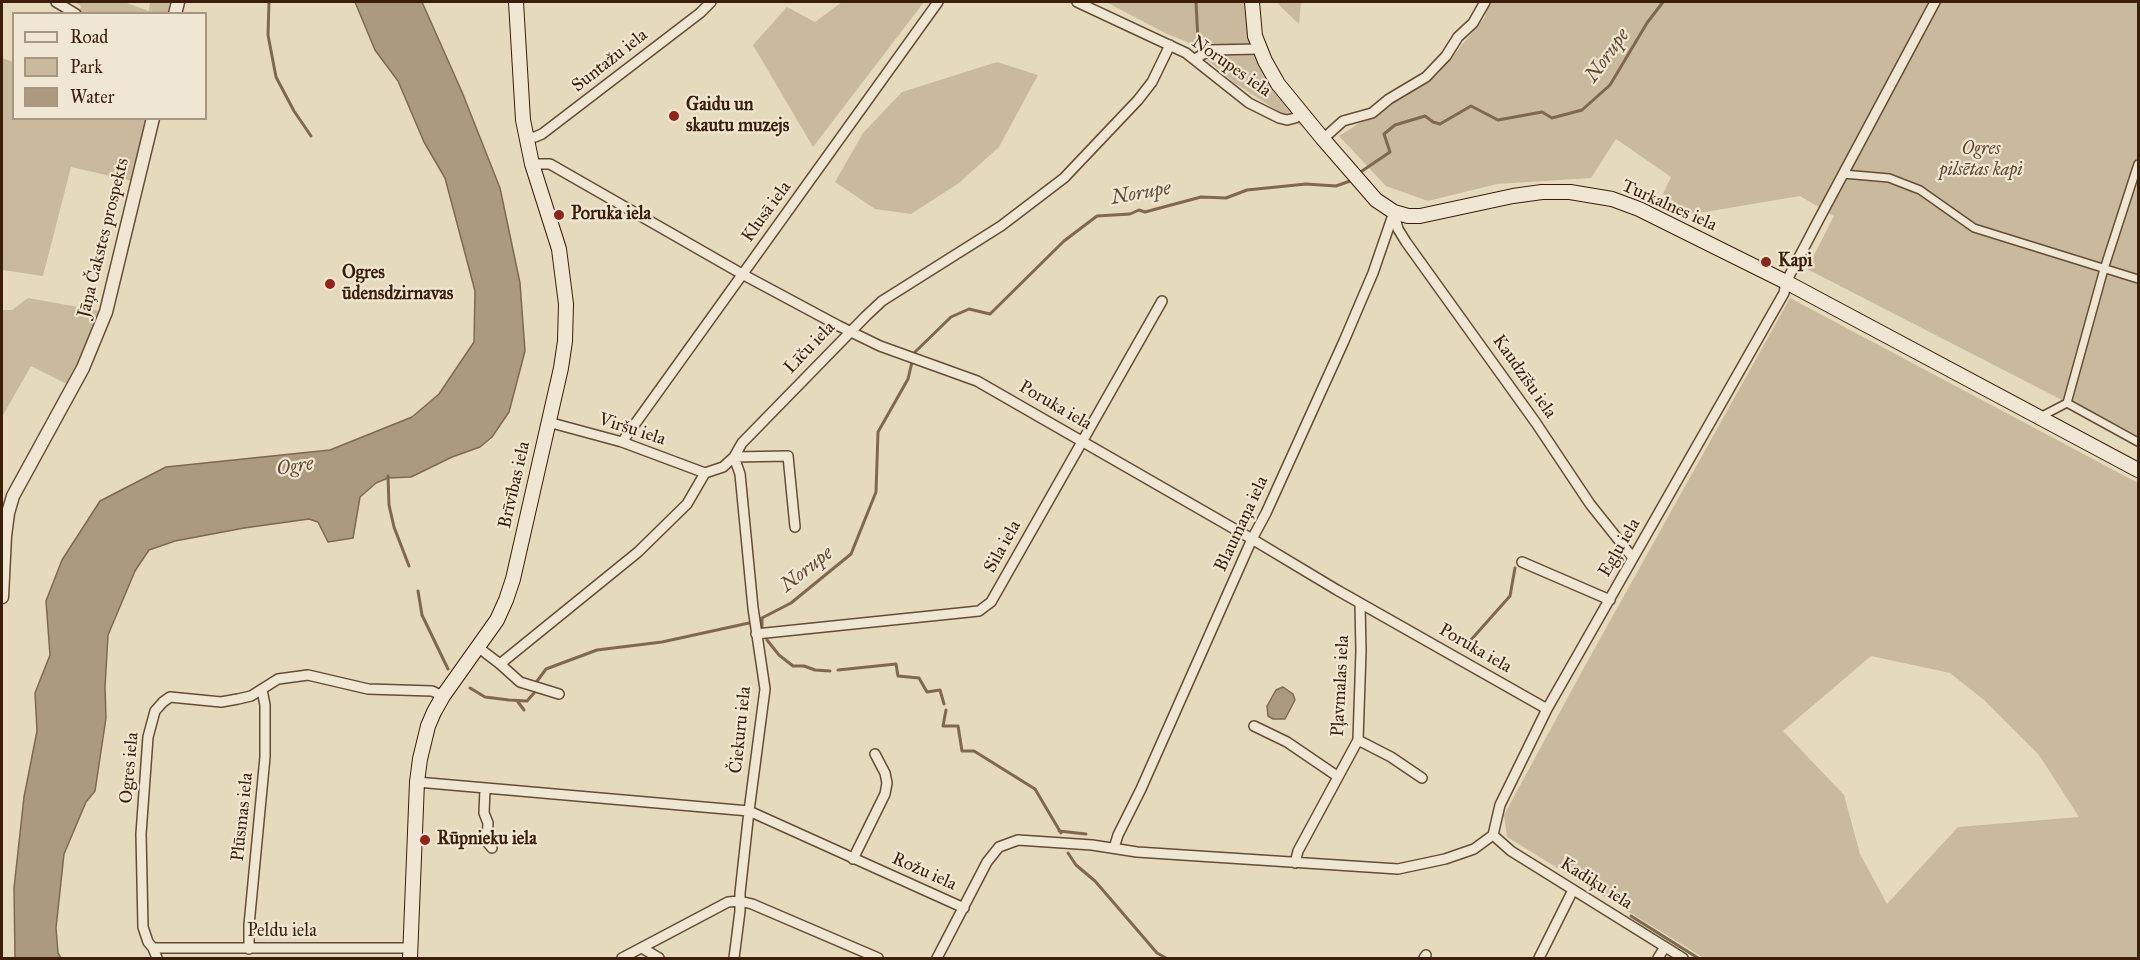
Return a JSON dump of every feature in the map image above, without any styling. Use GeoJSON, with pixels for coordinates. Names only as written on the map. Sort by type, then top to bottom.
{"type":"FeatureCollection","features":[{"type":"Feature","properties":{"kind":"main road","name":"Brīvības iela"},"geometry":{"type":"LineString","coordinates":[[410,953],[417,782],[428,726],[443,696],[497,620],[513,579],[561,368],[565,341],[566,304],[559,249],[532,164],[523,120],[516,2]]}},
{"type":"Feature","properties":{"kind":"main road"},"geometry":{"type":"LineString","coordinates":[[1252,2],[1252,19],[1259,49],[1278,84],[1376,200],[1394,212]]}},
{"type":"Feature","properties":{"kind":"main road","name":"Turkalnes iela"},"geometry":{"type":"LineString","coordinates":[[1394,212],[1408,216],[1420,216],[1542,192],[1570,192],[1597,196],[1639,209],[1786,282],[2139,470]]}},
{"type":"Feature","properties":{"kind":"street"},"geometry":{"type":"LineString","coordinates":[[56,2],[73,12]]}},
{"type":"Feature","properties":{"kind":"street","name":"Suntažu iela"},"geometry":{"type":"LineString","coordinates":[[526,137],[542,134],[711,2]]}},
{"type":"Feature","properties":{"kind":"street","name":"Klusā iela"},"geometry":{"type":"LineString","coordinates":[[622,442],[938,2]]}},
{"type":"Feature","properties":{"kind":"street","name":"Norupes iela"},"geometry":{"type":"LineString","coordinates":[[1077,2],[1195,59],[1250,103],[1279,118],[1287,120],[1301,113]]}},
{"type":"Feature","properties":{"kind":"street"},"geometry":{"type":"LineString","coordinates":[[1323,139],[1343,121],[1372,113],[1389,99],[1426,77],[1446,56],[1458,37],[1473,23],[1485,2]]}},
{"type":"Feature","properties":{"kind":"street","name":"Egļu iela"},"geometry":{"type":"LineString","coordinates":[[1493,835],[1500,805],[1547,709],[1784,293],[1786,282],[1935,2]]}},
{"type":"Feature","properties":{"kind":"street","name":"Līču iela"},"geometry":{"type":"LineString","coordinates":[[705,473],[723,468],[742,444],[849,331],[882,301],[1001,226],[1064,178],[1138,100],[1152,82],[1170,45]]}},
{"type":"Feature","properties":{"kind":"street"},"geometry":{"type":"LineString","coordinates":[[1195,59],[1210,50],[1259,49]]}},
{"type":"Feature","properties":{"kind":"street","name":"Jāņa Čakstes prospekts"},"geometry":{"type":"LineString","coordinates":[[2,597],[5,536],[10,504],[18,484],[83,368],[106,312],[153,120]]}},
{"type":"Feature","properties":{"kind":"street","name":"Poruka iela"},"geometry":{"type":"LineString","coordinates":[[532,164],[550,164],[742,274],[849,331],[880,346],[977,381],[1082,440],[1360,604],[1547,709]]}},
{"type":"Feature","properties":{"kind":"street"},"geometry":{"type":"LineString","coordinates":[[2040,417],[2067,403],[2104,269],[2139,164]]}},
{"type":"Feature","properties":{"kind":"street"},"geometry":{"type":"LineString","coordinates":[[1843,174],[1889,178],[1920,190],[1974,228],[2139,279]]}},
{"type":"Feature","properties":{"kind":"street","name":"Blaumaņa iela"},"geometry":{"type":"LineString","coordinates":[[1114,848],[1252,539],[1353,321],[1373,273],[1394,212]]}},
{"type":"Feature","properties":{"kind":"street","name":"Kaudzīšu iela"},"geometry":{"type":"LineString","coordinates":[[1394,212],[1398,229],[1406,242],[1536,423],[1590,504],[1633,558]]}},
{"type":"Feature","properties":{"kind":"street","name":"Sila iela"},"geometry":{"type":"LineString","coordinates":[[756,634],[979,611],[991,602],[1162,301]]}},
{"type":"Feature","properties":{"kind":"street"},"geometry":{"type":"LineString","coordinates":[[2067,403],[2139,442]]}},
{"type":"Feature","properties":{"kind":"street","name":"Viršu iela"},"geometry":{"type":"LineString","coordinates":[[548,422],[622,442],[705,473]]}},
{"type":"Feature","properties":{"kind":"street"},"geometry":{"type":"LineString","coordinates":[[734,457],[788,456],[795,527]]}},
{"type":"Feature","properties":{"kind":"street","name":"Čiekuru iela"},"geometry":{"type":"LineString","coordinates":[[734,457],[740,474],[756,634],[765,689],[749,812],[734,958]]}},
{"type":"Feature","properties":{"kind":"street"},"geometry":{"type":"LineString","coordinates":[[500,664],[638,552],[687,504],[705,473]]}},
{"type":"Feature","properties":{"kind":"street"},"geometry":{"type":"LineString","coordinates":[[1522,562],[1610,600]]}},
{"type":"Feature","properties":{"kind":"street","name":"Pļavmalas iela"},"geometry":{"type":"LineString","coordinates":[[1294,862],[1337,776],[1358,740],[1360,604]]}},
{"type":"Feature","properties":{"kind":"street"},"geometry":{"type":"LineString","coordinates":[[479,648],[520,682],[559,694]]}},
{"type":"Feature","properties":{"kind":"street","name":"Ogres iela"},"geometry":{"type":"LineString","coordinates":[[156,958],[143,927],[141,834],[148,736],[155,711],[163,702],[170,698],[221,702],[251,696],[278,679],[308,675],[368,689],[432,691],[443,696]]}},
{"type":"Feature","properties":{"kind":"street","name":"Plūsmas iela"},"geometry":{"type":"LineString","coordinates":[[249,949],[249,925],[266,758],[265,705],[262,690]]}},
{"type":"Feature","properties":{"kind":"street"},"geometry":{"type":"LineString","coordinates":[[1254,726],[1287,742],[1337,776]]}},
{"type":"Feature","properties":{"kind":"street"},"geometry":{"type":"LineString","coordinates":[[1358,740],[1391,757],[1422,778]]}},
{"type":"Feature","properties":{"kind":"street"},"geometry":{"type":"LineString","coordinates":[[853,859],[885,794],[887,783],[885,773],[875,754]]}},
{"type":"Feature","properties":{"kind":"street","name":"Rožu iela"},"geometry":{"type":"LineString","coordinates":[[417,782],[749,812],[964,908],[987,862],[999,847],[1027,839],[1137,852],[1398,869],[1422,866],[1474,849],[1493,835]]}},
{"type":"Feature","properties":{"kind":"street"},"geometry":{"type":"LineString","coordinates":[[485,789],[484,813],[488,823],[487,842],[492,848]]}},
{"type":"Feature","properties":{"kind":"street","name":"Kadiķu iela"},"geometry":{"type":"LineString","coordinates":[[1493,835],[1511,851],[1683,958]]}},
{"type":"Feature","properties":{"kind":"street"},"geometry":{"type":"LineString","coordinates":[[1539,958],[1573,890]]}},
{"type":"Feature","properties":{"kind":"street"},"geometry":{"type":"LineString","coordinates":[[622,958],[728,902],[740,901],[752,904],[878,958]]}},
{"type":"Feature","properties":{"kind":"street"},"geometry":{"type":"LineString","coordinates":[[937,958],[964,908]]}},
{"type":"Feature","properties":{"kind":"street"},"geometry":{"type":"LineString","coordinates":[[1658,958],[1665,947]]}},
{"type":"Feature","properties":{"kind":"street","name":"Peldu iela"},"geometry":{"type":"LineString","coordinates":[[153,948],[410,953]]}},
{"type":"Feature","properties":{"kind":"street"},"geometry":{"type":"LineString","coordinates":[[642,948],[659,958]]}},
{"type":"Feature","properties":{"kind":"green space"},"geometry":{"type":"Polygon","coordinates":[[[74,2],[124,2],[149,11],[150,2],[170,2],[168,12],[79,12],[81,6],[74,2]]]}},
{"type":"Feature","properties":{"kind":"green space"},"geometry":{"type":"Polygon","coordinates":[[[842,2],[924,2],[813,147],[753,45],[787,7],[815,22],[842,2]]]}},
{"type":"Feature","properties":{"kind":"green space"},"geometry":{"type":"Polygon","coordinates":[[[1106,2],[1250,2],[1250,26],[1315,135],[1233,82],[1187,42],[1106,2]]]}},
{"type":"Feature","properties":{"kind":"green space"},"geometry":{"type":"Polygon","coordinates":[[[1276,2],[1301,2],[1299,24],[1276,2]]]}},
{"type":"Feature","properties":{"kind":"green space","name":"Ogres pilsētas kapi"},"geometry":{"type":"Polygon","coordinates":[[[1488,2],[2138,2],[2138,439],[1807,269],[1834,216],[1800,196],[1693,214],[1663,194],[1671,177],[1616,139],[1591,178],[1497,184],[1428,201],[1386,186],[1339,136],[1438,74],[1485,17],[1488,2]]]}},
{"type":"Feature","properties":{"kind":"green space"},"geometry":{"type":"Polygon","coordinates":[[[2,58],[12,62],[12,120],[146,120],[132,181],[71,167],[43,276],[3,270],[2,283],[2,58]]]}},
{"type":"Feature","properties":{"kind":"green space"},"geometry":{"type":"Polygon","coordinates":[[[997,62],[1038,75],[999,147],[959,183],[911,214],[875,209],[835,182],[863,133],[902,92],[997,62]]]}},
{"type":"Feature","properties":{"kind":"green space"},"geometry":{"type":"Polygon","coordinates":[[[28,298],[101,311],[83,355],[67,384],[31,366],[2,417],[2,310],[12,310],[28,298]]]}},
{"type":"Feature","properties":{"kind":"green space"},"geometry":{"type":"Polygon","coordinates":[[[1790,298],[2138,483],[2138,958],[1704,958],[1507,837],[1504,815],[1790,298]],[[1871,656],[1783,731],[1844,795],[1860,854],[1887,904],[1958,827],[2079,817],[2039,755],[1984,700],[1950,673],[1871,656]]]}},
{"type":"Feature","properties":{"kind":"water","name":"Ogre"},"geometry":{"type":"Polygon","coordinates":[[[355,2],[422,2],[462,92],[500,188],[520,283],[525,351],[509,412],[492,437],[480,447],[452,457],[411,477],[388,478],[376,483],[360,497],[353,538],[328,542],[318,522],[309,519],[175,541],[149,550],[135,571],[108,635],[106,718],[95,791],[86,802],[64,854],[56,928],[58,953],[61,958],[15,958],[14,888],[24,797],[37,731],[35,693],[50,655],[46,601],[62,560],[100,501],[166,467],[330,450],[412,417],[439,394],[474,342],[475,291],[445,178],[424,142],[398,81],[375,50],[355,2]]]}},
{"type":"Feature","properties":{"kind":"water"},"geometry":{"type":"Polygon","coordinates":[[[1283,687],[1293,694],[1295,700],[1285,719],[1273,719],[1268,716],[1267,706],[1276,690],[1283,687]]]}},
{"type":"Feature","properties":{"kind":"waterway"},"geometry":{"type":"LineString","coordinates":[[269,2],[268,35],[276,77],[294,111],[311,136]]}},
{"type":"Feature","properties":{"kind":"waterway"},"geometry":{"type":"LineString","coordinates":[[1194,43],[1198,40],[1196,2]]}},
{"type":"Feature","properties":{"kind":"waterway","name":"Norupe"},"geometry":{"type":"LineString","coordinates":[[1362,171],[1390,152],[1384,134],[1395,125],[1425,116],[1440,124],[1471,106],[1498,120],[1542,112],[1552,118],[1582,110],[1610,85],[1647,23],[1663,2]]}},
{"type":"Feature","properties":{"kind":"waterway","name":"Norupe"},"geometry":{"type":"LineString","coordinates":[[915,352],[951,317],[969,309],[990,314],[1064,241],[1097,216],[1130,214],[1139,210],[1145,212],[1201,197],[1226,198],[1247,190],[1306,184],[1336,186],[1350,181]]}},
{"type":"Feature","properties":{"kind":"waterway","name":"Norupe"},"geometry":{"type":"LineString","coordinates":[[758,620],[791,603],[851,554],[876,492],[878,432],[908,379],[912,362]]}},
{"type":"Feature","properties":{"kind":"waterway","name":"Norupe"},"geometry":{"type":"LineString","coordinates":[[388,476],[389,505],[394,527],[409,566]]}},
{"type":"Feature","properties":{"kind":"waterway"},"geometry":{"type":"LineString","coordinates":[[1470,641],[1510,596],[1515,568]]}},
{"type":"Feature","properties":{"kind":"waterway","name":"Norupe"},"geometry":{"type":"LineString","coordinates":[[418,591],[422,615],[448,669]]}},
{"type":"Feature","properties":{"kind":"waterway"},"geometry":{"type":"LineString","coordinates":[[762,618],[762,627]]}},
{"type":"Feature","properties":{"kind":"waterway","name":"Norupe"},"geometry":{"type":"LineString","coordinates":[[535,684],[546,669],[597,650],[662,642],[749,623]]}},
{"type":"Feature","properties":{"kind":"waterway"},"geometry":{"type":"LineString","coordinates":[[767,640],[779,655],[793,666],[830,671]]}},
{"type":"Feature","properties":{"kind":"waterway"},"geometry":{"type":"LineString","coordinates":[[838,670],[896,664],[898,676],[919,678],[927,692],[940,690],[944,704]]}},
{"type":"Feature","properties":{"kind":"waterway","name":"Norupe"},"geometry":{"type":"LineString","coordinates":[[470,688],[485,697],[509,700],[527,701],[534,693]]}},
{"type":"Feature","properties":{"kind":"waterway"},"geometry":{"type":"LineString","coordinates":[[518,702],[524,710]]}},
{"type":"Feature","properties":{"kind":"waterway"},"geometry":{"type":"LineString","coordinates":[[946,710],[943,726],[958,726],[962,751],[974,751],[1035,789],[1061,833]]}},
{"type":"Feature","properties":{"kind":"waterway"},"geometry":{"type":"LineString","coordinates":[[1059,831],[1086,834]]}},
{"type":"Feature","properties":{"kind":"waterway"},"geometry":{"type":"LineString","coordinates":[[1068,853],[1076,865],[1095,881],[1157,953],[1166,958]]}},
{"type":"Feature","properties":{"kind":"waterway"},"geometry":{"type":"LineString","coordinates":[[1631,916],[1698,958]]}},
{"type":"Feature","properties":{"kind":"place","name":"Gaidu un skautu muzejs"},"geometry":{"type":"Point","coordinates":[674,116]}},
{"type":"Feature","properties":{"kind":"place","name":"Poruka iela"},"geometry":{"type":"Point","coordinates":[559,215]}},
{"type":"Feature","properties":{"kind":"place","name":"Kapi"},"geometry":{"type":"Point","coordinates":[1766,262]}},
{"type":"Feature","properties":{"kind":"place","name":"Ogres ūdensdzirnavas"},"geometry":{"type":"Point","coordinates":[330,284]}},
{"type":"Feature","properties":{"kind":"place","name":"Rūpnieku iela"},"geometry":{"type":"Point","coordinates":[425,840]}}]}
